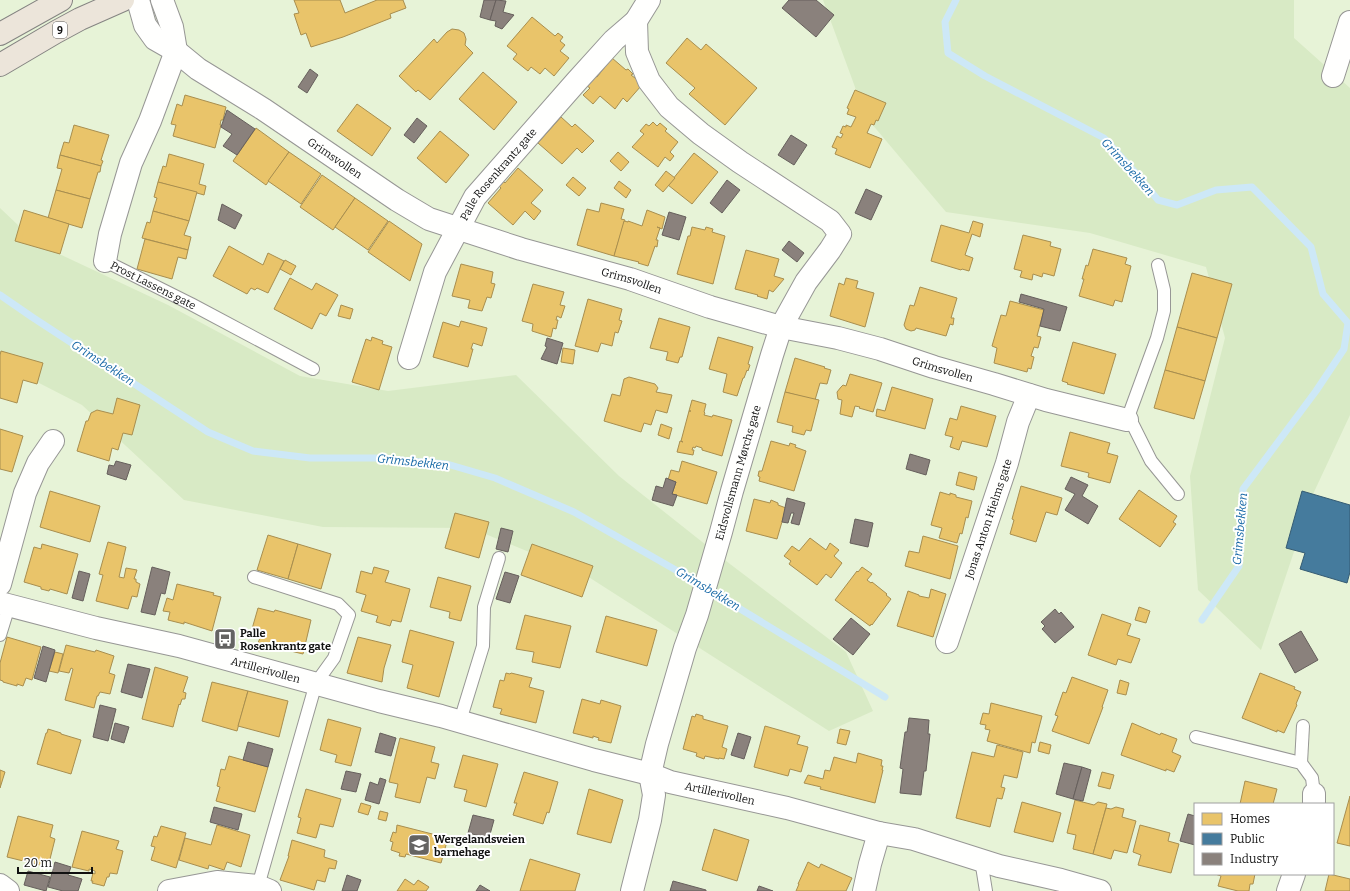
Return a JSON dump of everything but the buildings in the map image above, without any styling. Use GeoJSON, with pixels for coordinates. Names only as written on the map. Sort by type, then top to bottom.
{"type":"FeatureCollection","features":[{"type":"Feature","properties":{"kind":"highway","name":"9"},"geometry":{"type":"LineString","coordinates":[[0,34],[61,0]]}},
{"type":"Feature","properties":{"kind":"highway","name":"9"},"geometry":{"type":"LineString","coordinates":[[0,65],[80,19],[123,0]]}},
{"type":"Feature","properties":{"kind":"street","name":"Grimsvollen"},"geometry":{"type":"LineString","coordinates":[[138,0],[145,25],[155,39],[176,51],[198,69],[263,109],[397,200],[429,219],[521,249],[630,279],[710,307],[781,328],[838,338],[873,347],[1029,395],[1127,420]]}},
{"type":"Feature","properties":{"kind":"street"},"geometry":{"type":"LineString","coordinates":[[162,0],[172,27],[176,51]]}},
{"type":"Feature","properties":{"kind":"street","name":"Palle Rosenkrantz gate"},"geometry":{"type":"LineString","coordinates":[[409,358],[435,272],[476,197],[614,40],[636,21],[649,0]]}},
{"type":"Feature","properties":{"kind":"street","name":"Eidsvollsmann Mørchs gate"},"geometry":{"type":"LineString","coordinates":[[632,891],[650,820],[654,795],[650,774],[685,648],[700,604],[781,328],[806,282],[840,234],[830,221],[740,162],[701,134],[669,107],[649,81],[638,52],[636,21]]}},
{"type":"Feature","properties":{"kind":"street"},"geometry":{"type":"LineString","coordinates":[[1333,76],[1350,22]]}},
{"type":"Feature","properties":{"kind":"street","name":"Prost Lassens gate"},"geometry":{"type":"LineString","coordinates":[[105,261],[110,234],[131,163],[150,120],[176,51]]}},
{"type":"Feature","properties":{"kind":"street","name":"Jonas Anton Hielms gate"},"geometry":{"type":"LineString","coordinates":[[947,642],[1007,463],[1018,422],[1029,395]]}},
{"type":"Feature","properties":{"kind":"street"},"geometry":{"type":"LineString","coordinates":[[0,584],[25,493],[38,463],[53,441]]}},
{"type":"Feature","properties":{"kind":"street","name":"Artillerivollen"},"geometry":{"type":"LineString","coordinates":[[4,604],[96,628],[179,646],[316,682],[379,701],[460,721],[594,760],[650,774],[670,782],[788,808],[879,833],[914,838],[999,866],[1061,880],[1100,891]]}},
{"type":"Feature","properties":{"kind":"street"},"geometry":{"type":"LineString","coordinates":[[864,891],[879,833]]}},
{"type":"Feature","properties":{"kind":"street"},"geometry":{"type":"LineString","coordinates":[[1288,891],[1294,875]]}},
{"type":"Feature","properties":{"kind":"street"},"geometry":{"type":"LineString","coordinates":[[169,891],[217,882],[264,888]]}},
{"type":"Feature","properties":{"kind":"street"},"geometry":{"type":"LineString","coordinates":[[0,885],[8,891]]}},
{"type":"Feature","properties":{"kind":"lane","name":"Prost Lassens gate"},"geometry":{"type":"LineString","coordinates":[[105,261],[313,369]]}},
{"type":"Feature","properties":{"kind":"lane"},"geometry":{"type":"LineString","coordinates":[[1158,266],[1164,290],[1164,311],[1157,338],[1127,420],[1133,425],[1151,460],[1178,494]]}},
{"type":"Feature","properties":{"kind":"lane"},"geometry":{"type":"LineString","coordinates":[[460,721],[483,646],[484,606],[499,558]]}},
{"type":"Feature","properties":{"kind":"lane"},"geometry":{"type":"LineString","coordinates":[[254,577],[338,604],[349,615],[334,658],[316,682],[264,888]]}},
{"type":"Feature","properties":{"kind":"lane"},"geometry":{"type":"LineString","coordinates":[[0,635],[4,604]]}},
{"type":"Feature","properties":{"kind":"lane"},"geometry":{"type":"LineString","coordinates":[[1303,726],[1301,763],[1312,778],[1314,799]]}},
{"type":"Feature","properties":{"kind":"lane"},"geometry":{"type":"LineString","coordinates":[[1196,737],[1301,763]]}},
{"type":"Feature","properties":{"kind":"lane"},"geometry":{"type":"LineString","coordinates":[[981,860],[986,891]]}},
{"type":"Feature","properties":{"kind":"green space"},"geometry":{"type":"Polygon","coordinates":[[[0,0],[1350,0],[1350,891],[0,891],[0,0]]]}},
{"type":"Feature","properties":{"kind":"green space"},"geometry":{"type":"Polygon","coordinates":[[[823,0],[1294,0],[1294,38],[1350,88],[1350,415],[1314,492],[1261,650],[1198,590],[1190,476],[1225,338],[1206,267],[1090,233],[946,212],[866,117],[823,0]]]}},
{"type":"Feature","properties":{"kind":"green space"},"geometry":{"type":"Polygon","coordinates":[[[0,208],[38,244],[168,305],[300,376],[388,391],[516,375],[619,476],[730,564],[846,652],[873,711],[829,731],[587,576],[471,528],[323,527],[184,500],[82,405],[0,363],[0,208]]]}},
{"type":"Feature","properties":{"kind":"waterway","name":"Grimsbekken"},"geometry":{"type":"LineString","coordinates":[[956,0],[945,22],[948,53],[985,76],[1104,138],[1158,200],[1177,205],[1216,190],[1252,187],[1311,247],[1323,294],[1348,323],[1344,349],[1316,391],[1243,489],[1239,566],[1202,620]]}},
{"type":"Feature","properties":{"kind":"waterway","name":"Grimsbekken"},"geometry":{"type":"LineString","coordinates":[[0,295],[208,432],[253,451],[310,458],[375,458],[447,464],[495,478],[574,512],[681,573],[885,697]]}},
{"type":"Feature","properties":{"kind":"place","name":"Palle Rosenkrantz gate"},"geometry":{"type":"Point","coordinates":[225,639]}},
{"type":"Feature","properties":{"kind":"place","name":"Wergelandsveien barnehage"},"geometry":{"type":"Point","coordinates":[419,845]}}]}
